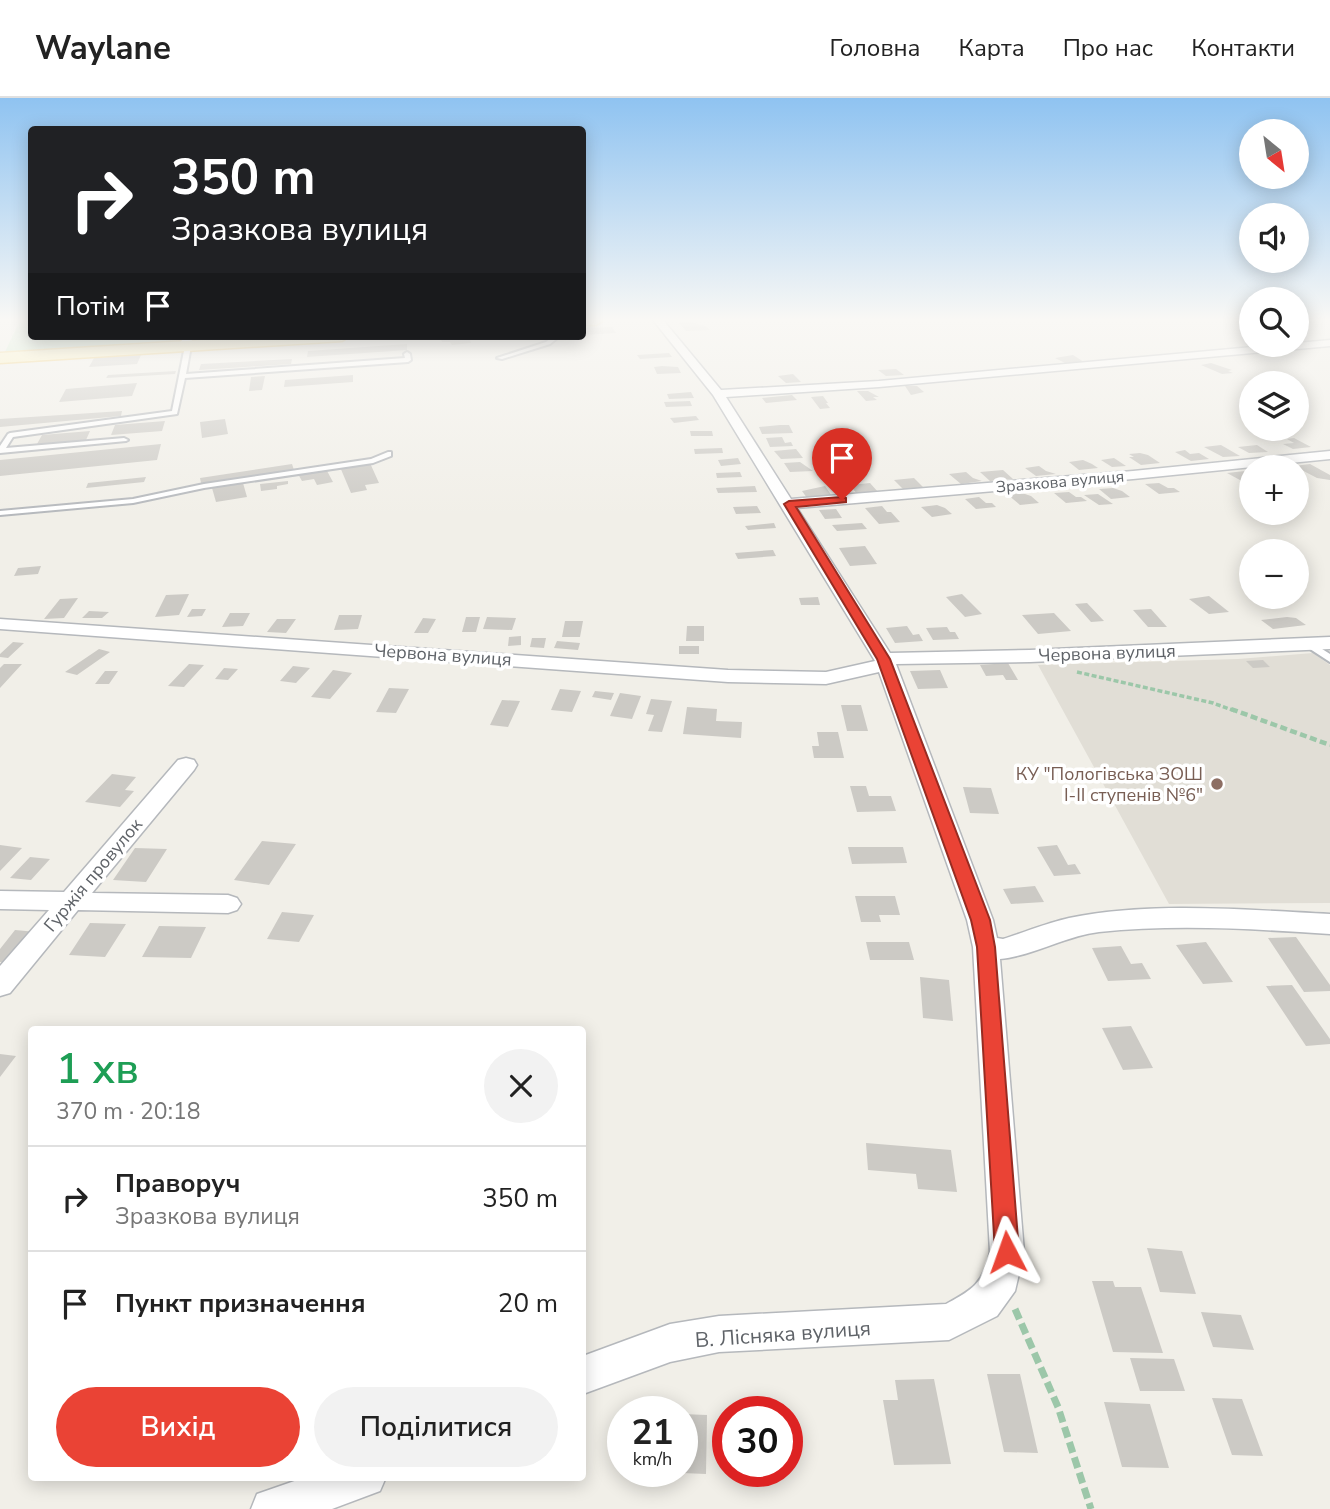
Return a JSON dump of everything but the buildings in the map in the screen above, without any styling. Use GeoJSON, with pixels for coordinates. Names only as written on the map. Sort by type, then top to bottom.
{"type":"FeatureCollection","features":[{"type":"Feature","properties":{"kind":"street"},"geometry":{"type":"LineString","coordinates":[[711,386],[789,504],[885,662],[981,920],[986,947],[1007,1252],[993,1291]]}},
{"type":"Feature","properties":{"kind":"street"},"geometry":{"type":"LineString","coordinates":[[718,394],[849,386]]}},
{"type":"Feature","properties":{"kind":"street","name":"Зразкова вулиця"},"geometry":{"type":"LineString","coordinates":[[789,504],[1133,475],[1330,455]]}},
{"type":"Feature","properties":{"kind":"street","name":"Червона вулиця"},"geometry":{"type":"LineString","coordinates":[[0,624],[741,677],[825,678],[885,662],[1321,644]]}},
{"type":"Feature","properties":{"kind":"street","name":"Гуржія провулок"},"geometry":{"type":"LineString","coordinates":[[0,985],[186,765]]}},
{"type":"Feature","properties":{"kind":"street"},"geometry":{"type":"LineString","coordinates":[[0,900],[228,904]]}},
{"type":"Feature","properties":{"kind":"street"},"geometry":{"type":"LineString","coordinates":[[986,947],[1003,949],[1068,928],[1098,923],[1202,917],[1330,924]]}},
{"type":"Feature","properties":{"kind":"street","name":"В. Лісняка вулиця"},"geometry":{"type":"LineString","coordinates":[[586,1374],[670,1343],[719,1334],[949,1322],[993,1291]]}},
{"type":"Feature","properties":{"kind":"street"},"geometry":{"type":"LineString","coordinates":[[272,1509],[354,1481]]}},
{"type":"Feature","properties":{"kind":"lane"},"geometry":{"type":"LineString","coordinates":[[124,440],[1,451],[10,435],[175,413],[179,386]]}},
{"type":"Feature","properties":{"kind":"lane"},"geometry":{"type":"LineString","coordinates":[[0,513],[134,501],[204,486],[373,461],[387,454]]}},
{"type":"Feature","properties":{"kind":"lane"},"geometry":{"type":"LineString","coordinates":[[1321,644],[1330,659]]}},
{"type":"Feature","properties":{"kind":"path"},"geometry":{"type":"LineString","coordinates":[[1075,672],[1178,692],[1330,745]]}},
{"type":"Feature","properties":{"kind":"path"},"geometry":{"type":"LineString","coordinates":[[993,1291],[1049,1380],[1084,1479],[1091,1509]]}},
{"type":"Feature","properties":{"kind":"shaded area","name":"КУ \"Пологівська ЗОШ І-ІІ ступенів №6\""},"geometry":{"type":"Polygon","coordinates":[[[1313,653],[1330,665],[1330,903],[1169,904],[1038,665],[1238,659],[1313,653]]]}},
{"type":"Feature","properties":{"kind":"place","name":"КУ \"Пологівська ЗОШ І-ІІ ступенів №6\""},"geometry":{"type":"Point","coordinates":[1217,784]}},
{"type":"Feature","properties":{"kind":"route"},"geometry":{"type":"LineString","coordinates":[[842,500],[789,504],[884,659],[981,920],[986,947],[1007,1252]]}}]}
